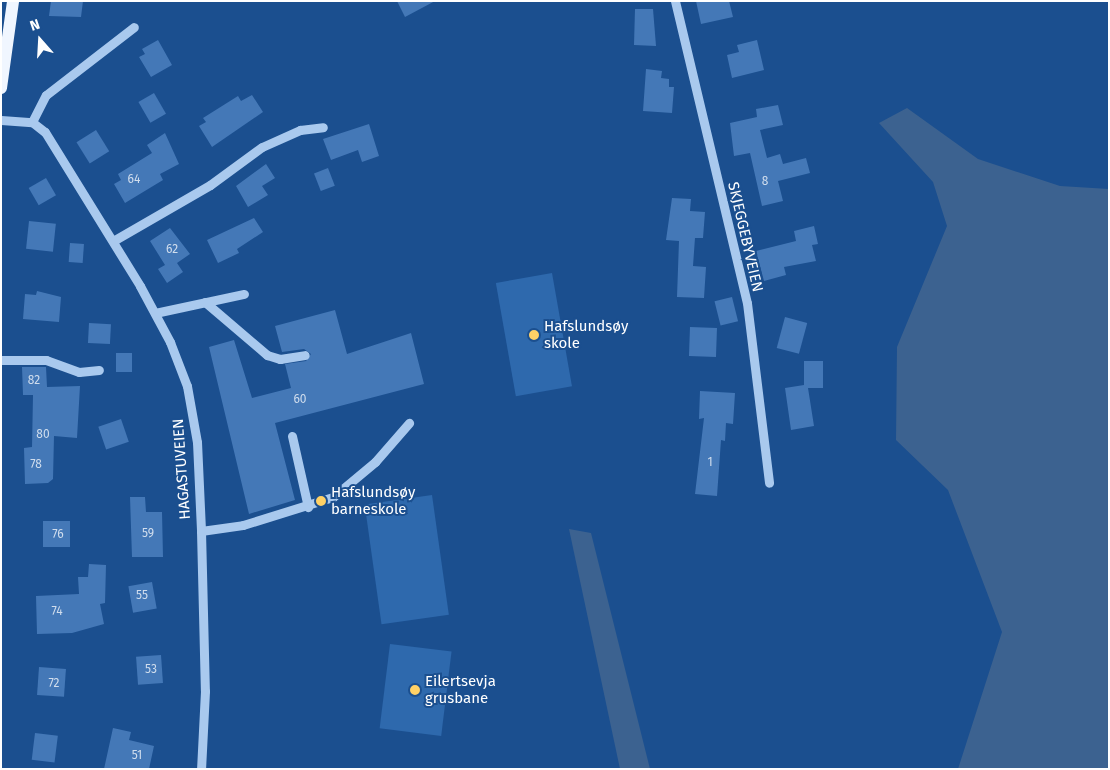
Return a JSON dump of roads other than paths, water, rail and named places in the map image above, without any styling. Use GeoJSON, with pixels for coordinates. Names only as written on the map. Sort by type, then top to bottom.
{"type":"FeatureCollection","features":[{"type":"Feature","properties":{"kind":"main road"},"geometry":{"type":"LineString","coordinates":[[1,88],[6,20],[13,1]]}},
{"type":"Feature","properties":{"kind":"street","name":"SKJEGGEBYVEIEN"},"geometry":{"type":"LineString","coordinates":[[675,1],[747,302],[769,483]]}},
{"type":"Feature","properties":{"kind":"street"},"geometry":{"type":"LineString","coordinates":[[1,120],[32,122],[46,94],[134,27]]}},
{"type":"Feature","properties":{"kind":"street","name":"HAGASTUVEIEN"},"geometry":{"type":"LineString","coordinates":[[32,122],[45,132],[113,241],[155,313],[187,386],[196,442],[201,530],[205,691],[201,769]]}},
{"type":"Feature","properties":{"kind":"street"},"geometry":{"type":"LineString","coordinates":[[113,241],[210,185],[262,147],[300,130],[323,126]]}},
{"type":"Feature","properties":{"kind":"street"},"geometry":{"type":"LineString","coordinates":[[155,313],[244,294]]}},
{"type":"Feature","properties":{"kind":"street"},"geometry":{"type":"LineString","coordinates":[[205,302],[267,355],[280,359],[305,355]]}},
{"type":"Feature","properties":{"kind":"street"},"geometry":{"type":"LineString","coordinates":[[1,360],[46,360],[79,372],[99,370]]}},
{"type":"Feature","properties":{"kind":"street"},"geometry":{"type":"LineString","coordinates":[[201,530],[243,526],[308,507],[344,490],[410,423]]}},
{"type":"Feature","properties":{"kind":"street"},"geometry":{"type":"LineString","coordinates":[[292,436],[308,507]]}},
{"type":"Feature","properties":{"kind":"place","name":"Hafslundsøy skole"},"geometry":{"type":"Point","coordinates":[534,335]}},
{"type":"Feature","properties":{"kind":"place","name":"Hafslundsøy barneskole"},"geometry":{"type":"Point","coordinates":[321,501]}},
{"type":"Feature","properties":{"kind":"place","name":"Eilertsevja grusbane"},"geometry":{"type":"Point","coordinates":[415,690]}}]}
